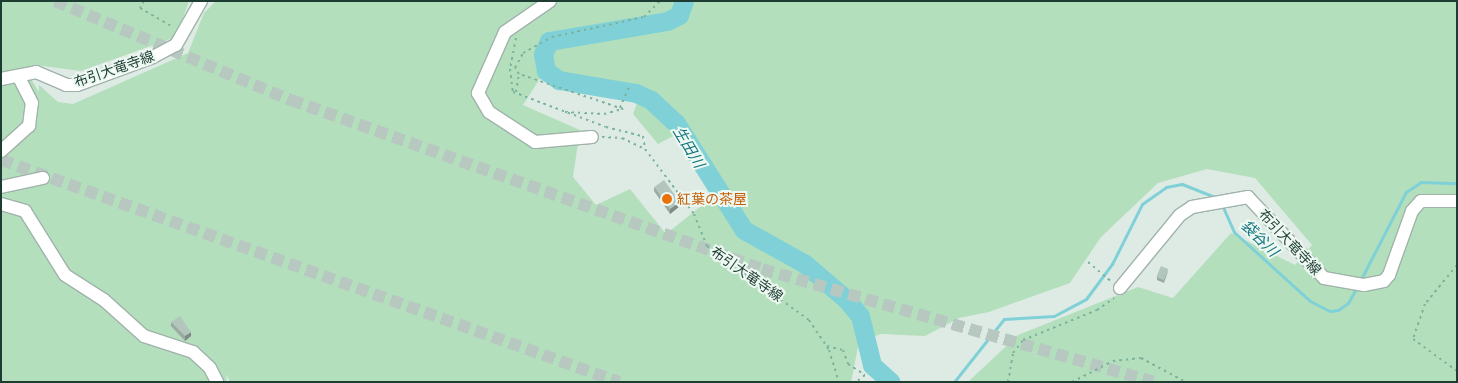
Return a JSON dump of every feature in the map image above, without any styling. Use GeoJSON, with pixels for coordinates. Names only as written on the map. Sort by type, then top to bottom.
{"type":"FeatureCollection","features":[{"type":"Feature","properties":{"kind":"street","name":"布引大竜寺線"},"geometry":{"type":"LineString","coordinates":[[1,79],[36,72],[66,85],[77,84],[153,56],[176,45],[185,34],[192,13],[202,1]]}},
{"type":"Feature","properties":{"kind":"street"},"geometry":{"type":"LineString","coordinates":[[550,1],[519,18],[505,32],[479,84],[478,93],[489,112],[535,142],[592,137]]}},
{"type":"Feature","properties":{"kind":"street"},"geometry":{"type":"LineString","coordinates":[[1,151],[29,126],[32,103],[18,76]]}},
{"type":"Feature","properties":{"kind":"street"},"geometry":{"type":"LineString","coordinates":[[1,187],[43,178]]}},
{"type":"Feature","properties":{"kind":"street","name":"布引大竜寺線"},"geometry":{"type":"LineString","coordinates":[[1118,287],[1180,215],[1206,204],[1236,201],[1248,197],[1324,278],[1357,285],[1384,281],[1389,274],[1412,211],[1421,201],[1457,201]]}},
{"type":"Feature","properties":{"kind":"street"},"geometry":{"type":"LineString","coordinates":[[1,204],[25,210],[65,275],[104,300],[144,336],[193,352],[210,368],[217,382]]}},
{"type":"Feature","properties":{"kind":"path"},"geometry":{"type":"LineString","coordinates":[[144,1],[140,8],[185,34]]}},
{"type":"Feature","properties":{"kind":"path"},"geometry":{"type":"LineString","coordinates":[[516,92],[519,74],[517,60],[540,42],[644,17],[660,1]]}},
{"type":"Feature","properties":{"kind":"path"},"geometry":{"type":"LineString","coordinates":[[516,92],[510,69],[519,18]]}},
{"type":"Feature","properties":{"kind":"path"},"geometry":{"type":"LineString","coordinates":[[519,74],[620,108]]}},
{"type":"Feature","properties":{"kind":"path"},"geometry":{"type":"LineString","coordinates":[[565,112],[618,114],[629,84]]}},
{"type":"Feature","properties":{"kind":"path"},"geometry":{"type":"LineString","coordinates":[[516,92],[565,112],[643,136],[645,149]]}},
{"type":"Feature","properties":{"kind":"path","name":"布引大竜寺線"},"geometry":{"type":"LineString","coordinates":[[592,137],[622,138],[645,149],[694,214],[707,246],[809,320],[826,346],[839,382]]}},
{"type":"Feature","properties":{"kind":"path"},"geometry":{"type":"LineString","coordinates":[[1008,382],[1013,353],[1023,340],[1112,302],[1118,287],[1088,262]]}},
{"type":"Feature","properties":{"kind":"path"},"geometry":{"type":"LineString","coordinates":[[1457,265],[1425,304],[1414,339],[1457,371]]}},
{"type":"Feature","properties":{"kind":"path"},"geometry":{"type":"LineString","coordinates":[[826,346],[843,350],[848,364],[865,375],[856,382]]}},
{"type":"Feature","properties":{"kind":"path"},"geometry":{"type":"LineString","coordinates":[[1072,382],[1113,361],[1141,358],[1186,382]]}},
{"type":"Feature","properties":{"kind":"green space"},"geometry":{"type":"Polygon","coordinates":[[[1,1],[189,1],[176,37],[81,71],[35,65],[12,71],[31,79],[39,92],[39,85],[58,102],[73,104],[188,53],[204,13],[216,1],[1457,1],[1457,382],[968,382],[1018,335],[1138,287],[1173,298],[1231,233],[1295,265],[1312,245],[1255,178],[1207,169],[1158,183],[1101,237],[1070,283],[989,312],[959,318],[925,336],[881,334],[859,342],[851,382],[230,382],[226,374],[227,382],[1,382],[1,1]],[[544,72],[523,105],[580,130],[573,177],[596,205],[630,189],[666,234],[726,186],[687,129],[658,144],[633,114],[640,94],[544,72]]]}},
{"type":"Feature","properties":{"kind":"building","name":"紅葉の茶屋"},"geometry":{"type":"Polygon","coordinates":[[[664,180],[680,202],[670,209],[654,187],[664,180]]]}},
{"type":"Feature","properties":{"kind":"building"},"geometry":{"type":"Polygon","coordinates":[[[1161,266],[1168,269],[1164,280],[1156,277],[1161,266]]]}},
{"type":"Feature","properties":{"kind":"building"},"geometry":{"type":"Polygon","coordinates":[[[180,316],[191,332],[185,336],[171,322],[180,316]]]}},
{"type":"Feature","properties":{"kind":"waterway","name":"生田川"},"geometry":{"type":"LineString","coordinates":[[684,1],[679,15],[667,21],[549,41],[543,54],[546,71],[559,80],[636,93],[651,100],[676,123],[744,230],[805,264],[847,300],[860,316],[872,365],[891,382]]}},
{"type":"Feature","properties":{"kind":"waterway","name":"袋谷川"},"geometry":{"type":"LineString","coordinates":[[1360,281],[1406,192],[1421,182],[1457,183]]}},
{"type":"Feature","properties":{"kind":"waterway","name":"袋谷川"},"geometry":{"type":"LineString","coordinates":[[954,382],[1004,319],[1054,316],[1086,299],[1112,264],[1142,204],[1166,187],[1182,184],[1220,199]]}},
{"type":"Feature","properties":{"kind":"waterway","name":"袋谷川"},"geometry":{"type":"LineString","coordinates":[[1222,205],[1234,232],[1310,301],[1330,311],[1338,310],[1348,303],[1357,287]]}},
{"type":"Feature","properties":{"kind":"tunnel"},"geometry":{"type":"LineString","coordinates":[[55,1],[291,100],[762,269],[1153,382]]}},
{"type":"Feature","properties":{"kind":"tunnel"},"geometry":{"type":"LineString","coordinates":[[1,160],[619,382]]}},
{"type":"Feature","properties":{"kind":"place","name":"紅葉の茶屋"},"geometry":{"type":"Point","coordinates":[667,199]}}]}
